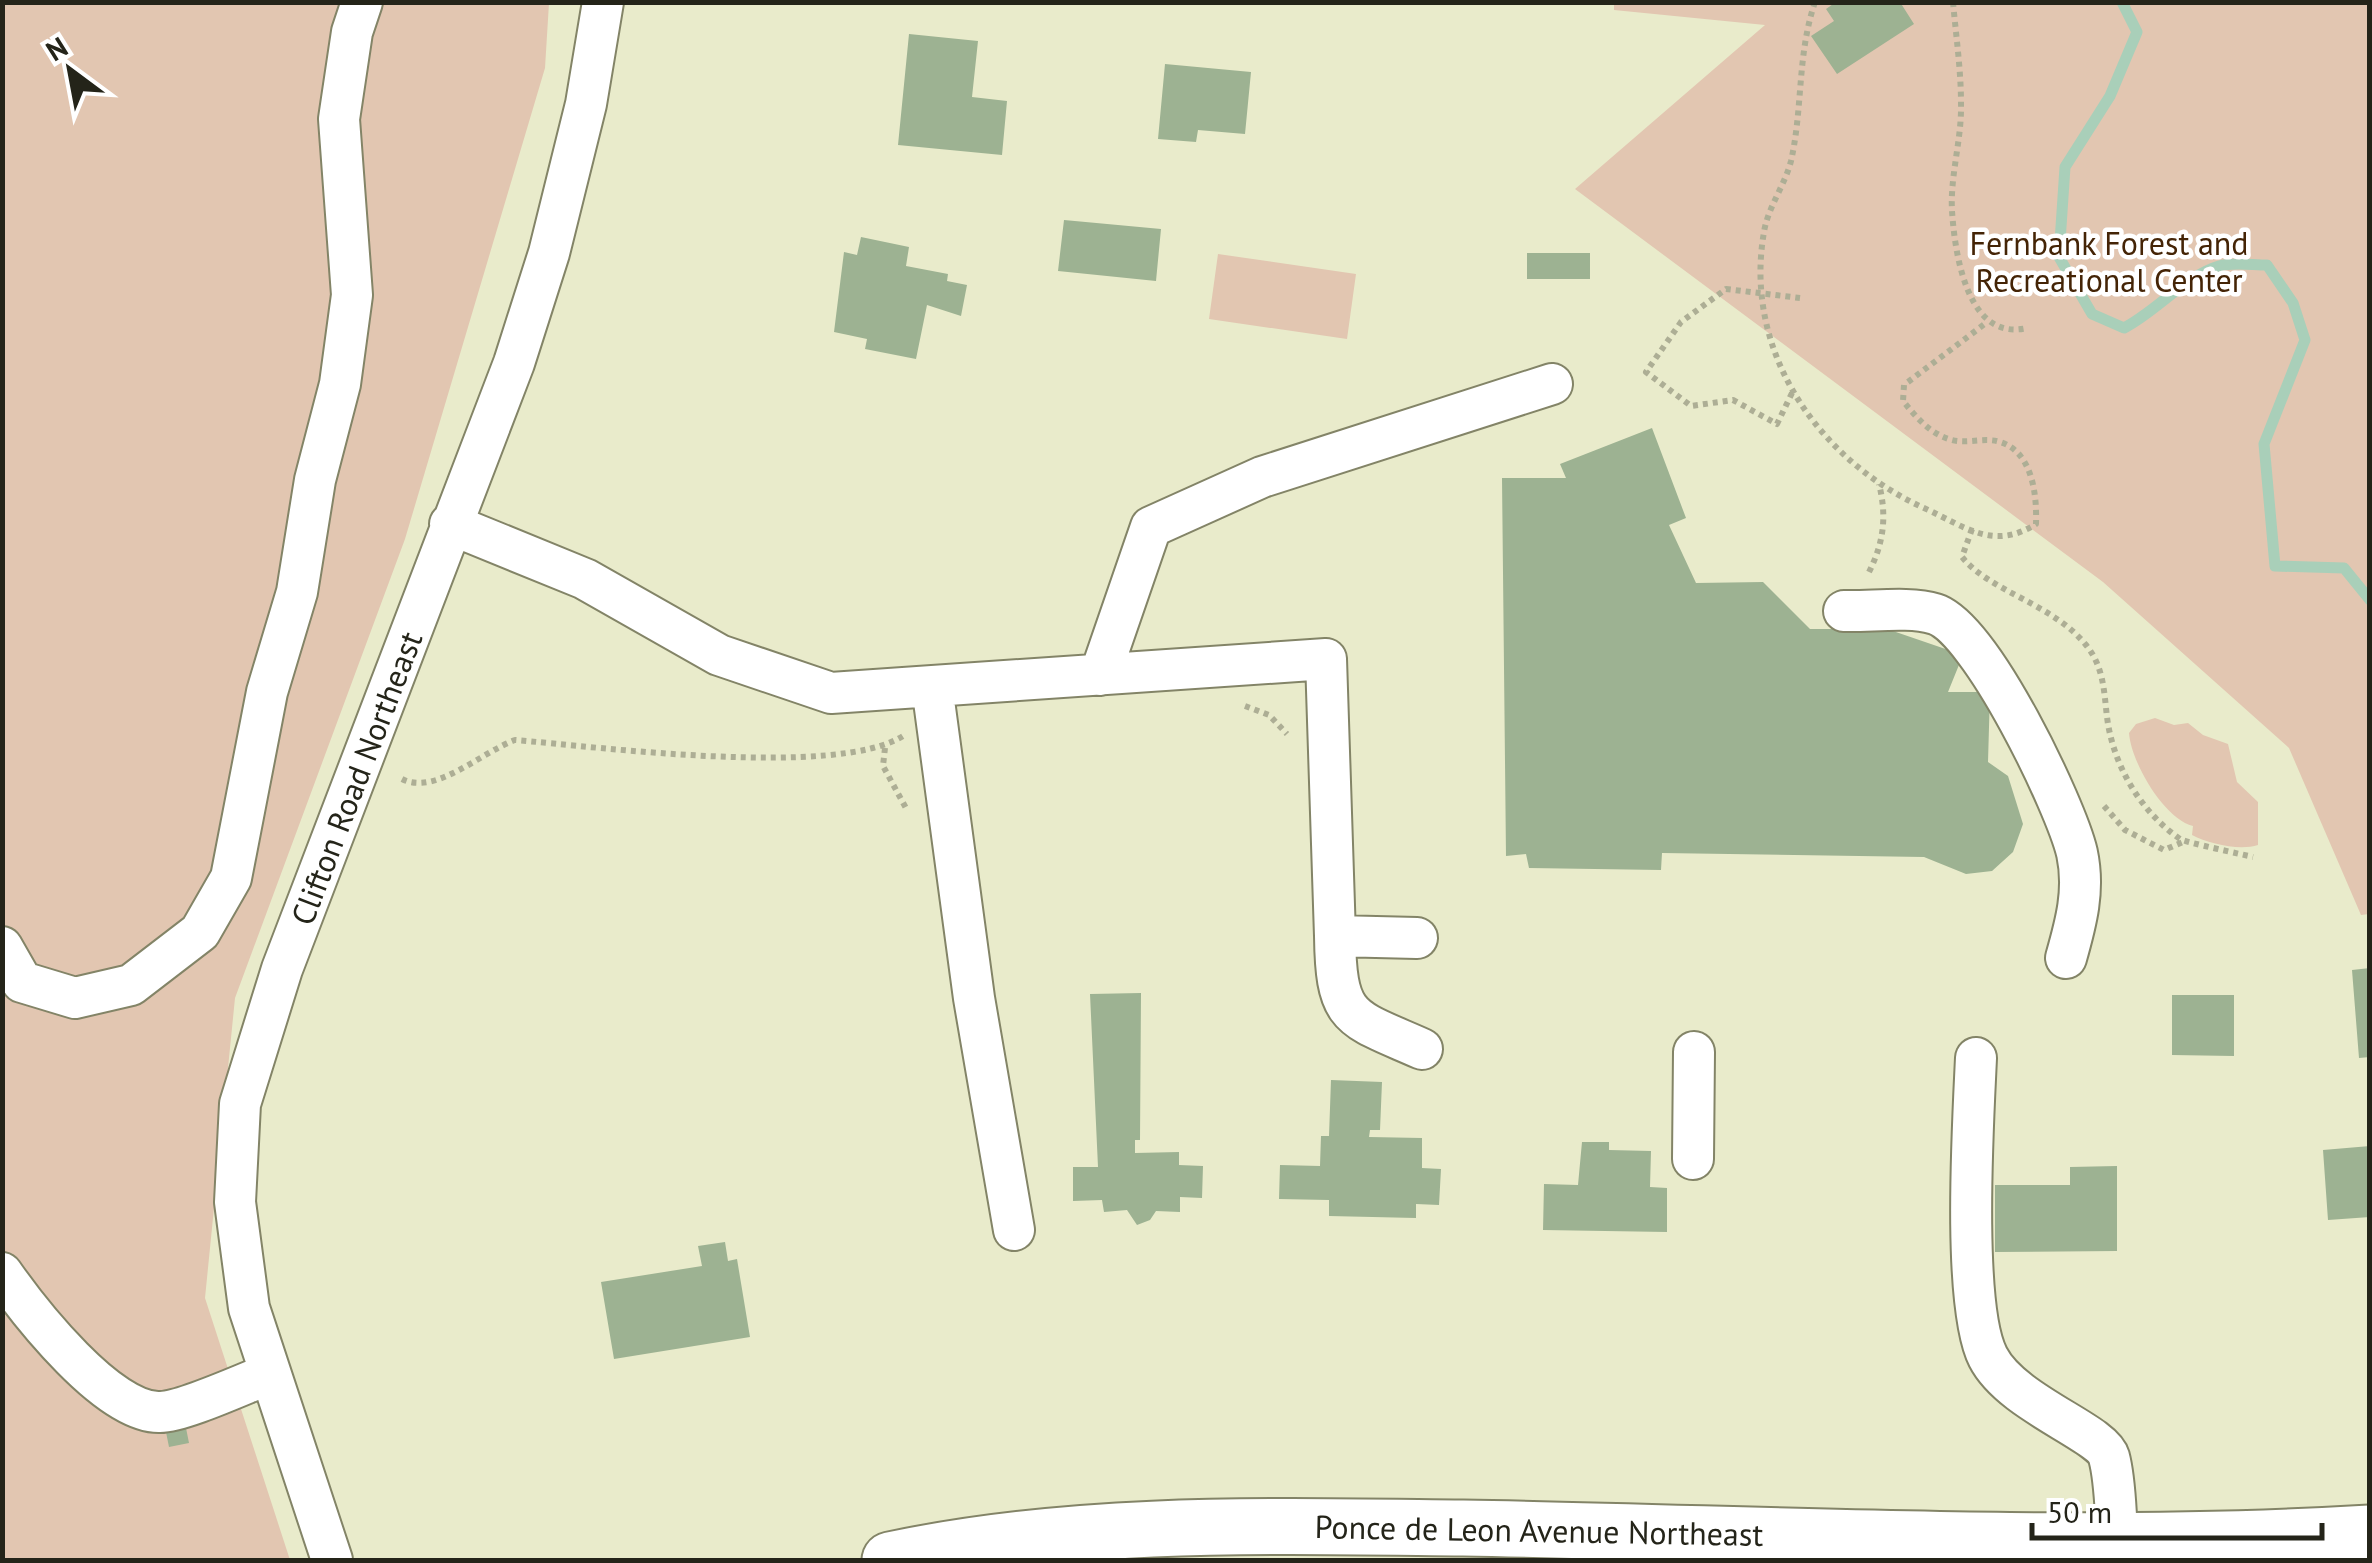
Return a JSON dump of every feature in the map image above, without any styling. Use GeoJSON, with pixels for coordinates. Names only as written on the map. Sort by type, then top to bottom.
{"type":"FeatureCollection","features":[{"type":"Feature","properties":{"kind":"highway","name":"Ponce de Leon Avenue Northeast"},"geometry":{"type":"LineString","coordinates":[[890,1560],[947,1548],[1107,1532],[1347,1527],[2118,1542],[2370,1533]]}},
{"type":"Feature","properties":{"kind":"street"},"geometry":{"type":"LineString","coordinates":[[2,947],[22,982],[74,998],[131,985],[200,932],[231,878],[267,692],[297,592],[316,480],[340,384],[352,295],[339,119],[352,32],[362,2]]}},
{"type":"Feature","properties":{"kind":"street","name":"Clifton Road Northeast"},"geometry":{"type":"LineString","coordinates":[[332,1560],[249,1308],[235,1202],[240,1104],[282,968],[410,643],[450,524],[514,363],[549,253],[586,104],[603,2]]}},
{"type":"Feature","properties":{"kind":"street"},"geometry":{"type":"LineString","coordinates":[[1100,674],[1152,527],[1262,477],[1552,384]]}},
{"type":"Feature","properties":{"kind":"street"},"geometry":{"type":"LineString","coordinates":[[450,524],[585,579],[718,655],[831,694],[1326,659],[1336,985],[1356,1020],[1422,1049]]}},
{"type":"Feature","properties":{"kind":"street"},"geometry":{"type":"LineString","coordinates":[[1844,611],[1937,614],[1963,635],[2009,702],[2064,809],[2078,856],[2080,910],[2066,958]]}},
{"type":"Feature","properties":{"kind":"street"},"geometry":{"type":"LineString","coordinates":[[932,686],[974,998],[1014,1230]]}},
{"type":"Feature","properties":{"kind":"street"},"geometry":{"type":"LineString","coordinates":[[1335,936],[1417,938]]}},
{"type":"Feature","properties":{"kind":"street"},"geometry":{"type":"LineString","coordinates":[[1693,1159],[1694,1052]]}},
{"type":"Feature","properties":{"kind":"street"},"geometry":{"type":"LineString","coordinates":[[1976,1058],[1972,1155],[1977,1322],[1988,1357],[2008,1384],[2038,1409],[2099,1440],[2109,1455],[2118,1542]]}},
{"type":"Feature","properties":{"kind":"street"},"geometry":{"type":"LineString","coordinates":[[3,1275],[54,1339],[118,1398],[160,1412],[269,1374]]}},
{"type":"Feature","properties":{"kind":"path"},"geometry":{"type":"LineString","coordinates":[[1816,2],[1801,51],[1791,162],[1764,230],[1762,314],[1792,393],[1853,465],[1972,530],[1993,538],[2013,538],[2036,524],[2031,472],[2008,445],[1997,440],[1950,439],[1923,425],[1902,401],[1904,385],[1986,323]]}},
{"type":"Feature","properties":{"kind":"path"},"geometry":{"type":"LineString","coordinates":[[1953,2],[1962,100],[1952,208],[1961,273],[1986,323],[2008,332],[2028,328]]}},
{"type":"Feature","properties":{"kind":"path"},"geometry":{"type":"LineString","coordinates":[[1792,393],[1776,424],[1733,400],[1691,406],[1646,372],[1681,322],[1726,289],[1800,298]]}},
{"type":"Feature","properties":{"kind":"path"},"geometry":{"type":"LineString","coordinates":[[1844,611],[1880,551],[1886,512],[1879,482]]}},
{"type":"Feature","properties":{"kind":"path"},"geometry":{"type":"LineString","coordinates":[[1972,530],[1962,557],[1970,567],[2032,600],[2064,623],[2088,648],[2104,681],[2118,765],[2145,807],[2183,842],[2223,846],[2253,856]]}},
{"type":"Feature","properties":{"kind":"path"},"geometry":{"type":"LineString","coordinates":[[1237,703],[1269,715],[1287,734]]}},
{"type":"Feature","properties":{"kind":"path"},"geometry":{"type":"LineString","coordinates":[[402,780],[414,786],[439,782],[485,751],[515,740],[730,758],[885,748],[910,732],[938,729]]}},
{"type":"Feature","properties":{"kind":"path"},"geometry":{"type":"LineString","coordinates":[[885,748],[883,766],[908,812],[910,828]]}},
{"type":"Feature","properties":{"kind":"green space"},"geometry":{"type":"Polygon","coordinates":[[[3,3],[549,3],[545,68],[405,539],[235,998],[205,1298],[290,1560],[3,1560],[3,3]]]}},
{"type":"Feature","properties":{"kind":"green space","name":"Fernbank Forest and Recreational Center"},"geometry":{"type":"Polygon","coordinates":[[[1614,3],[2369,3],[2369,914],[2361,915],[2289,748],[2103,582],[1575,189],[1765,25],[1614,10],[1614,3]]]}},
{"type":"Feature","properties":{"kind":"green space"},"geometry":{"type":"Polygon","coordinates":[[[1218,254],[1356,274],[1347,339],[1209,319],[1218,254]]]}},
{"type":"Feature","properties":{"kind":"green space"},"geometry":{"type":"Polygon","coordinates":[[[2155,718],[2174,725],[2188,723],[2203,735],[2228,744],[2237,782],[2258,802],[2258,845],[2234,847],[2192,835],[2193,826],[2171,813],[2161,801],[2142,773],[2129,733],[2136,724],[2155,718]]]}},
{"type":"Feature","properties":{"kind":"building"},"geometry":{"type":"Polygon","coordinates":[[[1836,2],[1900,2],[1914,24],[1837,74],[1811,36],[1834,21],[1826,9],[1836,2]]]}},
{"type":"Feature","properties":{"kind":"building"},"geometry":{"type":"Polygon","coordinates":[[[909,34],[978,41],[972,97],[1007,101],[1002,155],[898,145],[909,34]]]}},
{"type":"Feature","properties":{"kind":"building"},"geometry":{"type":"Polygon","coordinates":[[[1165,64],[1251,72],[1245,134],[1198,130],[1196,142],[1158,139],[1165,64]]]}},
{"type":"Feature","properties":{"kind":"building"},"geometry":{"type":"Polygon","coordinates":[[[1064,220],[1161,229],[1156,281],[1058,271],[1064,220]]]}},
{"type":"Feature","properties":{"kind":"building"},"geometry":{"type":"Polygon","coordinates":[[[861,237],[909,247],[906,266],[948,274],[947,281],[967,285],[961,316],[927,305],[916,359],[865,349],[867,339],[834,332],[844,252],[857,255],[861,237]]]}},
{"type":"Feature","properties":{"kind":"building"},"geometry":{"type":"Polygon","coordinates":[[[1527,253],[1590,253],[1590,279],[1527,279],[1527,253]]]}},
{"type":"Feature","properties":{"kind":"building"},"geometry":{"type":"Polygon","coordinates":[[[1652,428],[1686,518],[1669,525],[1696,583],[1763,582],[1810,629],[1849,629],[1855,618],[1963,655],[1948,692],[1990,692],[1988,762],[2008,776],[2023,824],[2013,852],[1992,871],[1966,874],[1924,857],[1662,853],[1661,870],[1529,868],[1526,854],[1506,856],[1502,478],[1566,478],[1560,464],[1652,428]]]}},
{"type":"Feature","properties":{"kind":"building"},"geometry":{"type":"Polygon","coordinates":[[[2370,968],[2370,1057],[2359,1058],[2352,970],[2370,968]]]}},
{"type":"Feature","properties":{"kind":"building"},"geometry":{"type":"Polygon","coordinates":[[[1141,993],[1140,1140],[1135,1140],[1135,1153],[1179,1152],[1179,1165],[1203,1166],[1202,1198],[1180,1197],[1180,1212],[1156,1211],[1150,1220],[1137,1225],[1127,1210],[1104,1212],[1102,1200],[1073,1201],[1073,1167],[1098,1167],[1090,994],[1141,993]]]}},
{"type":"Feature","properties":{"kind":"building"},"geometry":{"type":"Polygon","coordinates":[[[2172,995],[2234,995],[2234,1056],[2172,1055],[2172,995]]]}},
{"type":"Feature","properties":{"kind":"building"},"geometry":{"type":"Polygon","coordinates":[[[1331,1080],[1382,1082],[1380,1130],[1370,1130],[1369,1137],[1422,1138],[1422,1168],[1441,1169],[1439,1205],[1416,1204],[1416,1218],[1329,1216],[1329,1200],[1279,1199],[1280,1165],[1320,1166],[1321,1136],[1329,1136],[1331,1080]]]}},
{"type":"Feature","properties":{"kind":"building"},"geometry":{"type":"Polygon","coordinates":[[[1582,1142],[1609,1142],[1609,1150],[1651,1151],[1650,1187],[1667,1188],[1667,1232],[1543,1230],[1544,1184],[1578,1185],[1582,1142]]]}},
{"type":"Feature","properties":{"kind":"building"},"geometry":{"type":"Polygon","coordinates":[[[2370,1146],[2370,1217],[2328,1220],[2323,1150],[2370,1146]]]}},
{"type":"Feature","properties":{"kind":"building"},"geometry":{"type":"Polygon","coordinates":[[[2117,1166],[2117,1251],[1995,1252],[1995,1185],[2070,1185],[2070,1167],[2117,1166]]]}},
{"type":"Feature","properties":{"kind":"building"},"geometry":{"type":"Polygon","coordinates":[[[725,1242],[728,1261],[737,1259],[750,1337],[614,1359],[601,1282],[702,1266],[698,1246],[725,1242]]]}},
{"type":"Feature","properties":{"kind":"building"},"geometry":{"type":"Polygon","coordinates":[[[184,1418],[189,1443],[169,1447],[164,1422],[184,1418]]]}},
{"type":"Feature","properties":{"kind":"waterway"},"geometry":{"type":"LineString","coordinates":[[2122,2],[2137,32],[2110,96],[2065,167],[2059,257],[2092,314],[2124,328],[2207,271],[2230,264],[2267,265],[2293,303],[2305,340],[2264,444],[2275,566],[2344,568],[2370,600]]}}]}
